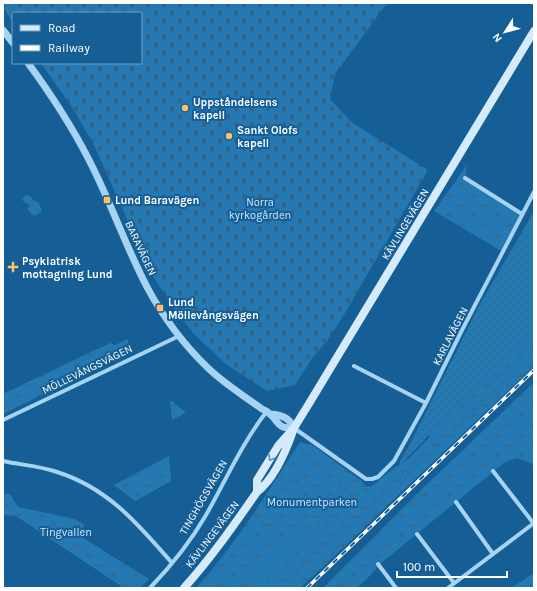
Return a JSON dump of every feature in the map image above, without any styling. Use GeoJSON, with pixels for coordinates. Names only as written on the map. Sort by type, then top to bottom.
{"type":"FeatureCollection","features":[{"type":"Feature","properties":{"kind":"main road","name":"KÄVLINGEVÄGEN"},"geometry":{"type":"LineString","coordinates":[[184,588],[221,543],[257,492],[257,480],[278,446],[294,428],[534,31]]}},
{"type":"Feature","properties":{"kind":"street"},"geometry":{"type":"LineString","coordinates":[[3,30],[12,42]]}},
{"type":"Feature","properties":{"kind":"street","name":"BARAVÄGEN"},"geometry":{"type":"LineString","coordinates":[[29,64],[60,109],[88,158],[147,286],[179,336],[209,369],[235,390],[268,413],[280,414],[291,421],[294,428]]}},
{"type":"Feature","properties":{"kind":"street"},"geometry":{"type":"LineString","coordinates":[[465,178],[522,214]]}},
{"type":"Feature","properties":{"kind":"street","name":"KARLAVÄGEN"},"geometry":{"type":"LineString","coordinates":[[294,428],[366,479],[378,477],[394,461],[426,403],[534,192]]}},
{"type":"Feature","properties":{"kind":"street","name":"MÖLLEVÅNGSVÄGEN"},"geometry":{"type":"LineString","coordinates":[[3,420],[179,336]]}},
{"type":"Feature","properties":{"kind":"street"},"geometry":{"type":"LineString","coordinates":[[354,366],[426,403]]}},
{"type":"Feature","properties":{"kind":"street","name":"TINGHÖGSVÄGEN"},"geometry":{"type":"LineString","coordinates":[[150,588],[172,563],[205,516],[239,453],[268,413]]}},
{"type":"Feature","properties":{"kind":"street"},"geometry":{"type":"LineString","coordinates":[[3,461],[55,471],[67,475],[106,496],[141,527],[172,563]]}},
{"type":"Feature","properties":{"kind":"street"},"geometry":{"type":"LineString","coordinates":[[448,588],[534,524],[493,470]]}},
{"type":"Feature","properties":{"kind":"street"},"geometry":{"type":"LineString","coordinates":[[456,502],[493,554]]}},
{"type":"Feature","properties":{"kind":"street"},"geometry":{"type":"LineString","coordinates":[[417,534],[454,583]]}},
{"type":"Feature","properties":{"kind":"street"},"geometry":{"type":"LineString","coordinates":[[378,564],[396,588]]}},
{"type":"Feature","properties":{"kind":"green space","name":"Norra kyrkogården"},"geometry":{"type":"Polygon","coordinates":[[[3,3],[387,3],[335,74],[330,99],[351,122],[428,170],[342,318],[327,341],[313,357],[295,385],[267,391],[227,365],[194,334],[152,275],[94,145],[72,107],[42,64],[142,64],[142,12],[12,12],[12,20],[3,7],[3,3]]]}},
{"type":"Feature","properties":{"kind":"green space"},"geometry":{"type":"Polygon","coordinates":[[[467,165],[465,178],[522,214],[503,252],[434,211],[467,165]]]}},
{"type":"Feature","properties":{"kind":"green space"},"geometry":{"type":"Polygon","coordinates":[[[26,195],[30,196],[33,200],[39,203],[42,211],[34,216],[28,210],[29,204],[24,202],[22,199],[26,195]]]}},
{"type":"Feature","properties":{"kind":"green space"},"geometry":{"type":"Polygon","coordinates":[[[534,211],[534,327],[400,465],[400,461],[409,446],[479,306],[534,211]]]}},
{"type":"Feature","properties":{"kind":"green space"},"geometry":{"type":"Polygon","coordinates":[[[534,326],[534,344],[434,439],[429,438],[430,432],[534,326]]]}},
{"type":"Feature","properties":{"kind":"green space"},"geometry":{"type":"Polygon","coordinates":[[[128,339],[128,344],[115,359],[3,414],[3,394],[110,343],[115,345],[128,339]]]}},
{"type":"Feature","properties":{"kind":"green space"},"geometry":{"type":"Polygon","coordinates":[[[534,344],[534,352],[402,482],[353,524],[322,568],[300,588],[257,588],[368,486],[371,487],[408,459],[429,438],[434,439],[534,344]]]}},
{"type":"Feature","properties":{"kind":"green space"},"geometry":{"type":"Polygon","coordinates":[[[534,352],[534,366],[322,568],[353,524],[402,482],[534,352]]]}},
{"type":"Feature","properties":{"kind":"green space"},"geometry":{"type":"Polygon","coordinates":[[[534,382],[534,466],[517,458],[505,462],[380,564],[367,579],[356,588],[323,588],[420,491],[534,382]]]}},
{"type":"Feature","properties":{"kind":"green space"},"geometry":{"type":"Polygon","coordinates":[[[172,401],[186,413],[172,419],[170,402],[172,401]]]}},
{"type":"Feature","properties":{"kind":"green space","name":"Monumentparken"},"geometry":{"type":"Polygon","coordinates":[[[300,442],[309,445],[379,495],[286,588],[196,588],[238,536],[300,442]]]}},
{"type":"Feature","properties":{"kind":"green space"},"geometry":{"type":"Polygon","coordinates":[[[311,444],[364,483],[260,579],[257,580],[255,574],[271,559],[280,556],[277,550],[288,544],[330,496],[342,492],[340,477],[337,470],[331,464],[307,464],[299,457],[304,447],[311,444]]]}},
{"type":"Feature","properties":{"kind":"green space"},"geometry":{"type":"Polygon","coordinates":[[[169,456],[171,481],[135,501],[114,485],[169,456]]]}},
{"type":"Feature","properties":{"kind":"green space"},"geometry":{"type":"Polygon","coordinates":[[[295,463],[306,472],[303,477],[260,533],[254,531],[255,525],[295,463]]]}},
{"type":"Feature","properties":{"kind":"green space","name":"Tingvallen"},"geometry":{"type":"Polygon","coordinates":[[[3,494],[10,494],[18,507],[75,519],[84,525],[80,536],[149,579],[140,588],[124,588],[16,516],[3,515],[3,494]]]}},
{"type":"Feature","properties":{"kind":"green space"},"geometry":{"type":"Polygon","coordinates":[[[217,567],[212,580],[205,588],[197,588],[217,567]]]}},
{"type":"Feature","properties":{"kind":"green space"},"geometry":{"type":"Polygon","coordinates":[[[534,573],[534,588],[511,588],[534,573]]]}},
{"type":"Feature","properties":{"kind":"railway"},"geometry":{"type":"LineString","coordinates":[[307,588],[534,370]]}},
{"type":"Feature","properties":{"kind":"place","name":"Uppståndelsens kapell"},"geometry":{"type":"Point","coordinates":[185,108]}},
{"type":"Feature","properties":{"kind":"place","name":"Sankt Olofs kapell"},"geometry":{"type":"Point","coordinates":[229,136]}},
{"type":"Feature","properties":{"kind":"place","name":"Lund Baravägen"},"geometry":{"type":"Point","coordinates":[107,200]}},
{"type":"Feature","properties":{"kind":"place","name":"Psykiatrisk mottagning Lund"},"geometry":{"type":"Point","coordinates":[13,267]}},
{"type":"Feature","properties":{"kind":"place","name":"Lund Möllevångsvägen"},"geometry":{"type":"Point","coordinates":[160,308]}}]}
